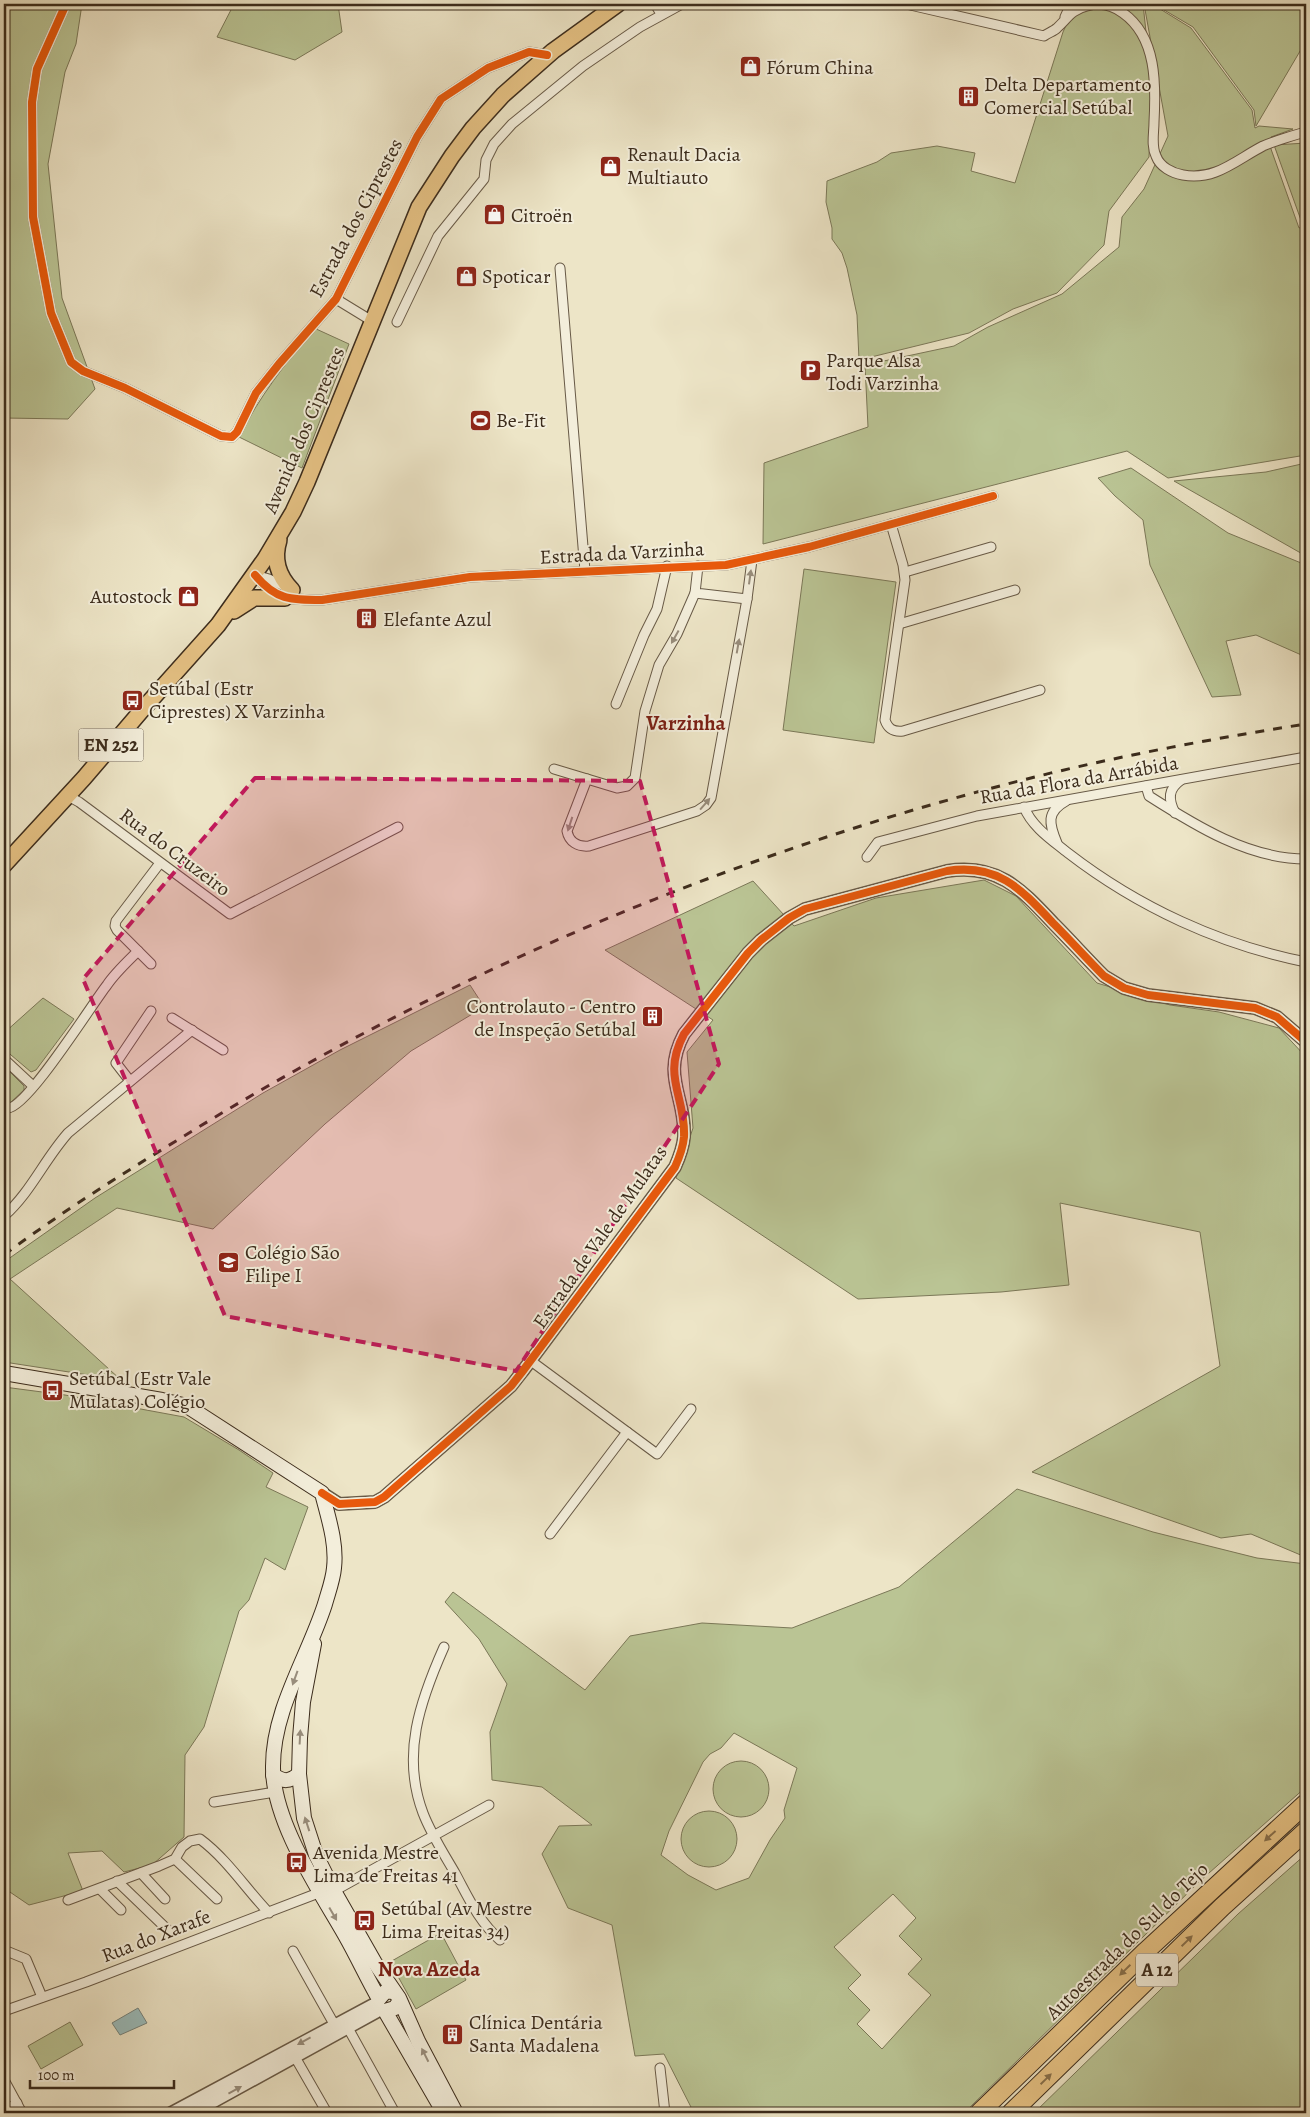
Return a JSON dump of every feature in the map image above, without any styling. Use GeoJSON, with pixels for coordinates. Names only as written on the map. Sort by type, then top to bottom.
{"type":"FeatureCollection","features":[{"type":"Feature","properties":{"kind":"highway","name":"Autoestrada do Sul do Tejo"},"geometry":{"type":"LineString","coordinates":[[979,2113],[1146,1951],[1306,1803]]}},
{"type":"Feature","properties":{"kind":"highway","name":"Autoestrada do Sul do Tejo"},"geometry":{"type":"LineString","coordinates":[[1011,2113],[1222,1907],[1306,1831]]}},
{"type":"Feature","properties":{"kind":"main road","name":"Avenida dos Ciprestes"},"geometry":{"type":"LineString","coordinates":[[4,865],[68,796],[218,625],[283,530],[307,482],[419,207],[452,156],[473,128],[504,95],[547,56],[618,4]]}},
{"type":"Feature","properties":{"kind":"main road"},"geometry":{"type":"LineString","coordinates":[[218,625],[248,600],[288,594],[277,566],[276,552],[283,530]]}},
{"type":"Feature","properties":{"kind":"main road","name":"Estrada de Vale de Mulatas"},"geometry":{"type":"LineString","coordinates":[[4,1373],[183,1405],[196,1411],[322,1493]]}},
{"type":"Feature","properties":{"kind":"main road"},"geometry":{"type":"LineString","coordinates":[[322,1493],[334,1546],[334,1569],[315,1633],[302,1659],[279,1723],[273,1774],[275,1792],[283,1819],[327,1892],[381,2005],[444,2113]]}},
{"type":"Feature","properties":{"kind":"main road"},"geometry":{"type":"LineString","coordinates":[[315,1633],[313,1656],[302,1711],[299,1774],[304,1818],[327,1892],[353,1926],[396,1997],[456,2113]]}},
{"type":"Feature","properties":{"kind":"main road"},"geometry":{"type":"LineString","coordinates":[[273,1774],[287,1781],[292,1780],[299,1774]]}},
{"type":"Feature","properties":{"kind":"main road"},"geometry":{"type":"LineString","coordinates":[[280,1808],[289,1799],[296,1799],[302,1803]]}},
{"type":"Feature","properties":{"kind":"main road"},"geometry":{"type":"LineString","coordinates":[[381,2005],[395,2008],[396,1997]]}},
{"type":"Feature","properties":{"kind":"street","name":"Estrada dos Ciprestes"},"geometry":{"type":"LineString","coordinates":[[66,4],[37,69],[32,102],[33,217],[51,313],[71,362],[83,372],[125,388],[221,436],[232,438],[237,432],[256,393],[336,299],[417,137],[441,99],[488,68],[529,52],[547,56]]}},
{"type":"Feature","properties":{"kind":"street"},"geometry":{"type":"LineString","coordinates":[[655,4],[661,14]]}},
{"type":"Feature","properties":{"kind":"street"},"geometry":{"type":"LineString","coordinates":[[398,322],[438,236],[484,179],[486,160],[494,144],[512,124],[566,79],[607,49],[661,14],[682,4]]}},
{"type":"Feature","properties":{"kind":"street"},"geometry":{"type":"LineString","coordinates":[[906,4],[1044,36],[1057,28],[1071,4]]}},
{"type":"Feature","properties":{"kind":"street"},"geometry":{"type":"LineString","coordinates":[[1063,20],[1072,12],[1098,4],[1107,5],[1119,10],[1136,26],[1144,38],[1153,64],[1156,88],[1155,154],[1164,167],[1172,172],[1194,176],[1212,174],[1229,167],[1269,143],[1306,132]]}},
{"type":"Feature","properties":{"kind":"street"},"geometry":{"type":"LineString","coordinates":[[560,268],[585,571]]}},
{"type":"Feature","properties":{"kind":"street"},"geometry":{"type":"LineString","coordinates":[[336,299],[372,321]]}},
{"type":"Feature","properties":{"kind":"street","name":"Estrada da Varzinha"},"geometry":{"type":"LineString","coordinates":[[254,575],[270,591],[288,594],[297,600],[322,600],[470,577],[726,564],[809,547],[993,496]]}},
{"type":"Feature","properties":{"kind":"street"},"geometry":{"type":"LineString","coordinates":[[891,524],[905,572],[885,720],[886,725],[893,731],[902,731],[1040,690]]}},
{"type":"Feature","properties":{"kind":"street"},"geometry":{"type":"LineString","coordinates":[[905,572],[991,547]]}},
{"type":"Feature","properties":{"kind":"street"},"geometry":{"type":"LineString","coordinates":[[587,779],[567,831],[572,840],[582,846],[589,846],[688,814],[700,810],[706,805],[711,798],[747,599],[752,560]]}},
{"type":"Feature","properties":{"kind":"street"},"geometry":{"type":"LineString","coordinates":[[616,704],[637,651],[657,609],[667,566]]}},
{"type":"Feature","properties":{"kind":"street"},"geometry":{"type":"LineString","coordinates":[[554,769],[617,788],[627,786],[635,778],[645,710],[659,665],[677,634],[695,593],[698,566]]}},
{"type":"Feature","properties":{"kind":"street"},"geometry":{"type":"LineString","coordinates":[[898,624],[1015,590]]}},
{"type":"Feature","properties":{"kind":"street"},"geometry":{"type":"LineString","coordinates":[[695,593],[747,599]]}},
{"type":"Feature","properties":{"kind":"street","name":"Rua da Flora da Arrábida"},"geometry":{"type":"LineString","coordinates":[[867,857],[878,842],[977,816],[1306,757]]}},
{"type":"Feature","properties":{"kind":"street"},"geometry":{"type":"LineString","coordinates":[[1175,813],[1170,803],[1169,794],[1182,779]]}},
{"type":"Feature","properties":{"kind":"street"},"geometry":{"type":"LineString","coordinates":[[1146,786],[1149,796],[1175,813],[1220,837],[1257,852],[1282,858],[1306,859]]}},
{"type":"Feature","properties":{"kind":"street","name":"Rua do Cruzeiro"},"geometry":{"type":"LineString","coordinates":[[68,796],[79,802],[160,864],[230,914],[398,827]]}},
{"type":"Feature","properties":{"kind":"street"},"geometry":{"type":"LineString","coordinates":[[1058,845],[1050,828],[1050,820],[1057,808],[1071,799]]}},
{"type":"Feature","properties":{"kind":"street"},"geometry":{"type":"LineString","coordinates":[[1024,807],[1029,819],[1058,845],[1114,885],[1169,916],[1230,942],[1306,962]]}},
{"type":"Feature","properties":{"kind":"street"},"geometry":{"type":"LineString","coordinates":[[151,964],[116,930],[115,924],[160,864]]}},
{"type":"Feature","properties":{"kind":"street","name":"Estrada de Vale de Mulatas"},"geometry":{"type":"LineString","coordinates":[[322,1493],[339,1504],[375,1502],[384,1497],[511,1386],[675,1168],[683,1147],[684,1130],[673,1068],[678,1047],[684,1034],[755,946],[775,928],[805,909],[947,870],[983,871],[1004,878],[1024,892],[1104,976],[1114,983],[1148,995],[1255,1008],[1277,1017],[1306,1042]]}},
{"type":"Feature","properties":{"kind":"street"},"geometry":{"type":"LineString","coordinates":[[4,1106],[8,1108],[15,1107],[62,1050],[108,983],[138,951]]}},
{"type":"Feature","properties":{"kind":"street"},"geometry":{"type":"LineString","coordinates":[[130,1082],[116,1063],[151,1011]]}},
{"type":"Feature","properties":{"kind":"street"},"geometry":{"type":"LineString","coordinates":[[172,1018],[223,1050]]}},
{"type":"Feature","properties":{"kind":"street"},"geometry":{"type":"LineString","coordinates":[[4,1216],[30,1189],[54,1148],[68,1133],[192,1030]]}},
{"type":"Feature","properties":{"kind":"street"},"geometry":{"type":"LineString","coordinates":[[4,1059],[33,1086]]}},
{"type":"Feature","properties":{"kind":"street"},"geometry":{"type":"LineString","coordinates":[[531,1361],[657,1454],[691,1409]]}},
{"type":"Feature","properties":{"kind":"street"},"geometry":{"type":"LineString","coordinates":[[550,1534],[627,1432]]}},
{"type":"Feature","properties":{"kind":"street"},"geometry":{"type":"LineString","coordinates":[[444,1647],[421,1703],[413,1748],[414,1774],[419,1799],[434,1835],[483,1922],[500,1940]]}},
{"type":"Feature","properties":{"kind":"street"},"geometry":{"type":"LineString","coordinates":[[214,1802],[275,1792]]}},
{"type":"Feature","properties":{"kind":"street","name":"Rua do Xarafe"},"geometry":{"type":"LineString","coordinates":[[4,2011],[327,1892],[489,1805]]}},
{"type":"Feature","properties":{"kind":"street"},"geometry":{"type":"LineString","coordinates":[[68,1900],[176,1859],[182,1847],[190,1841],[200,1839],[213,1850],[269,1913]]}},
{"type":"Feature","properties":{"kind":"street"},"geometry":{"type":"LineString","coordinates":[[176,1859],[217,1899]]}},
{"type":"Feature","properties":{"kind":"street"},"geometry":{"type":"LineString","coordinates":[[141,1872],[165,1898]]}},
{"type":"Feature","properties":{"kind":"street"},"geometry":{"type":"LineString","coordinates":[[118,1881],[170,1932]]}},
{"type":"Feature","properties":{"kind":"street"},"geometry":{"type":"LineString","coordinates":[[100,1889],[121,1910]]}},
{"type":"Feature","properties":{"kind":"street"},"geometry":{"type":"LineString","coordinates":[[4,1950],[26,1959],[42,1997]]}},
{"type":"Feature","properties":{"kind":"street"},"geometry":{"type":"LineString","coordinates":[[294,1950],[334,2024]]}},
{"type":"Feature","properties":{"kind":"street"},"geometry":{"type":"LineString","coordinates":[[171,2113],[334,2024],[381,2005]]}},
{"type":"Feature","properties":{"kind":"street"},"geometry":{"type":"LineString","coordinates":[[193,2113],[348,2028],[381,2005]]}},
{"type":"Feature","properties":{"kind":"street"},"geometry":{"type":"LineString","coordinates":[[348,2028],[395,2113]]}},
{"type":"Feature","properties":{"kind":"street"},"geometry":{"type":"LineString","coordinates":[[295,2057],[326,2111]]}},
{"type":"Feature","properties":{"kind":"street"},"geometry":{"type":"LineString","coordinates":[[660,2068],[665,2113]]}},
{"type":"Feature","properties":{"kind":"street"},"geometry":{"type":"LineString","coordinates":[[4,2080],[22,2113]]}},
{"type":"Feature","properties":{"kind":"street"},"geometry":{"type":"LineString","coordinates":[[4,2112],[17,2103]]}},
{"type":"Feature","properties":{"kind":"highlighted area"},"geometry":{"type":"Polygon","coordinates":[[[255,778],[640,781],[719,1064],[516,1371],[225,1316],[83,979],[255,778]]]}},
{"type":"Feature","properties":{"kind":"green space"},"geometry":{"type":"Polygon","coordinates":[[[4,4],[82,4],[76,44],[65,72],[48,164],[62,298],[95,389],[68,419],[4,418],[4,4]]]}},
{"type":"Feature","properties":{"kind":"green space"},"geometry":{"type":"Polygon","coordinates":[[[234,4],[338,4],[342,32],[295,60],[217,37],[234,4]]]}},
{"type":"Feature","properties":{"kind":"green space"},"geometry":{"type":"Polygon","coordinates":[[[1076,4],[1143,4],[1152,87],[1149,157],[1109,211],[1104,245],[1057,293],[1013,309],[969,333],[859,360],[857,315],[847,268],[842,253],[832,239],[832,228],[826,202],[827,181],[877,162],[891,153],[937,146],[975,153],[971,171],[1015,183],[1063,32],[1076,4]]]}},
{"type":"Feature","properties":{"kind":"green space"},"geometry":{"type":"Polygon","coordinates":[[[1144,4],[1152,4],[1191,28],[1252,110],[1255,128],[1259,126],[1293,129],[1271,137],[1271,149],[1299,228],[1306,226],[1306,455],[1168,478],[1127,451],[763,544],[764,463],[868,427],[865,365],[954,346],[988,327],[1062,294],[1119,247],[1122,217],[1144,189],[1168,136],[1144,4]]]}},
{"type":"Feature","properties":{"kind":"green space"},"geometry":{"type":"Polygon","coordinates":[[[1154,4],[1306,4],[1306,41],[1256,126],[1254,110],[1193,27],[1154,4]]]}},
{"type":"Feature","properties":{"kind":"green space"},"geometry":{"type":"Polygon","coordinates":[[[1306,143],[1306,222],[1302,223],[1274,145],[1306,143]]]}},
{"type":"Feature","properties":{"kind":"green space"},"geometry":{"type":"Polygon","coordinates":[[[314,328],[349,344],[302,468],[239,437],[264,394],[314,328]]]}},
{"type":"Feature","properties":{"kind":"green space"},"geometry":{"type":"Polygon","coordinates":[[[1306,463],[1306,556],[1174,481],[1266,472],[1306,463]]]}},
{"type":"Feature","properties":{"kind":"green space"},"geometry":{"type":"Polygon","coordinates":[[[1131,468],[1228,533],[1306,565],[1306,657],[1256,635],[1226,641],[1241,695],[1212,697],[1150,565],[1143,520],[1115,496],[1098,478],[1131,468]]]}},
{"type":"Feature","properties":{"kind":"green space"},"geometry":{"type":"Polygon","coordinates":[[[804,569],[896,582],[874,743],[783,730],[804,569]]]}},
{"type":"Feature","properties":{"kind":"green space"},"geometry":{"type":"Polygon","coordinates":[[[984,880],[1016,896],[1097,983],[1170,1005],[1219,1012],[1279,1028],[1306,1057],[1306,1556],[1251,1534],[1221,1538],[1032,1472],[1220,1366],[1200,1232],[1060,1203],[1069,1285],[1001,1292],[858,1299],[676,1178],[693,1128],[687,1052],[713,1020],[605,950],[753,881],[794,926],[876,898],[984,880]]]}},
{"type":"Feature","properties":{"kind":"green space"},"geometry":{"type":"Polygon","coordinates":[[[470,985],[481,1002],[475,1005],[479,1010],[411,1051],[325,1124],[213,1229],[117,1208],[10,1279],[121,1380],[4,1362],[4,1262],[95,1198],[263,1093],[340,1050],[470,985]]]}},
{"type":"Feature","properties":{"kind":"green space"},"geometry":{"type":"Polygon","coordinates":[[[43,998],[74,1019],[36,1070],[31,1072],[4,1049],[4,1033],[43,998]]]}},
{"type":"Feature","properties":{"kind":"green space"},"geometry":{"type":"Polygon","coordinates":[[[4,1066],[24,1086],[24,1090],[10,1103],[4,1101],[4,1066]]]}},
{"type":"Feature","properties":{"kind":"green space"},"geometry":{"type":"Polygon","coordinates":[[[4,1387],[65,1395],[184,1417],[273,1473],[266,1487],[308,1507],[285,1570],[265,1558],[249,1600],[239,1611],[204,1727],[185,1755],[184,1837],[152,1865],[124,1872],[102,1851],[68,1853],[83,1891],[29,1905],[4,1888],[4,1387]]]}},
{"type":"Feature","properties":{"kind":"green space"},"geometry":{"type":"Polygon","coordinates":[[[1017,1489],[1153,1532],[1257,1558],[1306,1564],[1306,1787],[1200,1881],[964,2113],[694,2113],[664,2054],[635,2056],[612,1925],[568,1908],[542,1854],[559,1826],[592,1825],[542,1787],[492,1780],[490,1732],[507,1684],[479,1639],[445,1602],[453,1592],[585,1690],[630,1636],[702,1623],[792,1628],[899,1587],[1017,1489]],[[734,1733],[721,1748],[710,1754],[703,1762],[669,1831],[661,1855],[688,1875],[716,1890],[749,1878],[770,1840],[785,1818],[784,1810],[797,1768],[734,1733]],[[893,1894],[834,1947],[861,1975],[848,1988],[870,2010],[857,2024],[882,2049],[931,1995],[908,1974],[922,1959],[899,1936],[916,1918],[893,1894]]]}},
{"type":"Feature","properties":{"kind":"green space"},"geometry":{"type":"Polygon","coordinates":[[[735,1761],[747,1761],[757,1765],[765,1773],[769,1789],[765,1805],[757,1813],[747,1817],[735,1817],[725,1813],[717,1805],[713,1795],[713,1783],[717,1773],[725,1765],[735,1761]]]}},
{"type":"Feature","properties":{"kind":"green space"},"geometry":{"type":"Polygon","coordinates":[[[703,1811],[715,1811],[725,1815],[733,1823],[737,1839],[733,1855],[725,1863],[715,1867],[703,1867],[693,1863],[685,1855],[681,1845],[681,1833],[685,1823],[693,1815],[703,1811]]]}},
{"type":"Feature","properties":{"kind":"green space"},"geometry":{"type":"Polygon","coordinates":[[[1306,1854],[1306,2113],[1034,2113],[1238,1914],[1306,1854]]]}},
{"type":"Feature","properties":{"kind":"green space"},"geometry":{"type":"Polygon","coordinates":[[[441,1933],[466,1980],[416,2009],[390,1962],[441,1933]]]}},
{"type":"Feature","properties":{"kind":"green space"},"geometry":{"type":"Polygon","coordinates":[[[70,2022],[83,2045],[41,2069],[28,2046],[70,2022]]]}},
{"type":"Feature","properties":{"kind":"water"},"geometry":{"type":"Polygon","coordinates":[[[138,2008],[147,2023],[120,2035],[112,2023],[138,2008]]]}},
{"type":"Feature","properties":{"kind":"railway"},"geometry":{"type":"LineString","coordinates":[[4,1255],[110,1182],[275,1082],[376,1027],[479,976],[584,928],[690,885],[798,846],[908,812],[1019,781],[1126,756],[1306,724]]}},
{"type":"Feature","properties":{"kind":"cycle path"},"geometry":{"type":"LineString","coordinates":[[66,4],[37,69],[32,102],[33,217],[51,313],[71,362],[83,371],[125,388],[221,436],[232,437],[237,432],[256,393],[336,299],[417,137],[441,99],[488,68],[529,52],[547,55]]}},
{"type":"Feature","properties":{"kind":"cycle path"},"geometry":{"type":"LineString","coordinates":[[255,575],[270,589],[284,597],[301,600],[322,600],[470,577],[726,565],[809,547],[993,496]]}},
{"type":"Feature","properties":{"kind":"cycle path"},"geometry":{"type":"LineString","coordinates":[[322,1493],[339,1504],[375,1502],[384,1497],[511,1386],[675,1167],[682,1149],[684,1123],[674,1075],[677,1049],[684,1034],[748,953],[789,918],[805,909],[947,871],[981,871],[995,875],[1019,890],[1042,911],[1104,976],[1124,988],[1148,995],[1255,1008],[1277,1017],[1306,1042]]}},
{"type":"Feature","properties":{"kind":"place","name":"Fórum China"},"geometry":{"type":"Point","coordinates":[750,67]}},
{"type":"Feature","properties":{"kind":"place","name":"Delta Departamento Comercial Setúbal"},"geometry":{"type":"Point","coordinates":[968,96]}},
{"type":"Feature","properties":{"kind":"place","name":"Renault Dacia Multiauto"},"geometry":{"type":"Point","coordinates":[611,166]}},
{"type":"Feature","properties":{"kind":"place","name":"Citroën"},"geometry":{"type":"Point","coordinates":[495,215]}},
{"type":"Feature","properties":{"kind":"place","name":"Spoticar"},"geometry":{"type":"Point","coordinates":[466,276]}},
{"type":"Feature","properties":{"kind":"place","name":"Parque Alsa Todi Varzinha"},"geometry":{"type":"Point","coordinates":[810,371]}},
{"type":"Feature","properties":{"kind":"place","name":"Be-Fit"},"geometry":{"type":"Point","coordinates":[480,420]}},
{"type":"Feature","properties":{"kind":"place","name":"Autostock"},"geometry":{"type":"Point","coordinates":[188,596]}},
{"type":"Feature","properties":{"kind":"place","name":"Elefante Azul"},"geometry":{"type":"Point","coordinates":[367,619]}},
{"type":"Feature","properties":{"kind":"place","name":"Setúbal (Estr Ciprestes) X Varzinha"},"geometry":{"type":"Point","coordinates":[133,700]}},
{"type":"Feature","properties":{"kind":"place","name":"Controlauto - Centro de Inspeção Setúbal"},"geometry":{"type":"Point","coordinates":[652,1017]}},
{"type":"Feature","properties":{"kind":"place","name":"Colégio São Filipe I"},"geometry":{"type":"Point","coordinates":[229,1263]}},
{"type":"Feature","properties":{"kind":"place","name":"Setúbal (Estr Vale Mulatas) Colégio"},"geometry":{"type":"Point","coordinates":[53,1390]}},
{"type":"Feature","properties":{"kind":"place","name":"Avenida Mestre Lima de Freitas 41"},"geometry":{"type":"Point","coordinates":[297,1863]}},
{"type":"Feature","properties":{"kind":"place","name":"Setúbal (Av Mestre Lima Freitas 34)"},"geometry":{"type":"Point","coordinates":[365,1920]}},
{"type":"Feature","properties":{"kind":"place","name":"Clínica Dentária Santa Madalena"},"geometry":{"type":"Point","coordinates":[453,2034]}},
{"type":"Feature","properties":{"kind":"district","name":"Varzinha"},"geometry":{"type":"Point","coordinates":[686,723]}},
{"type":"Feature","properties":{"kind":"district","name":"Nova Azeda"},"geometry":{"type":"Point","coordinates":[429,1969]}}]}
